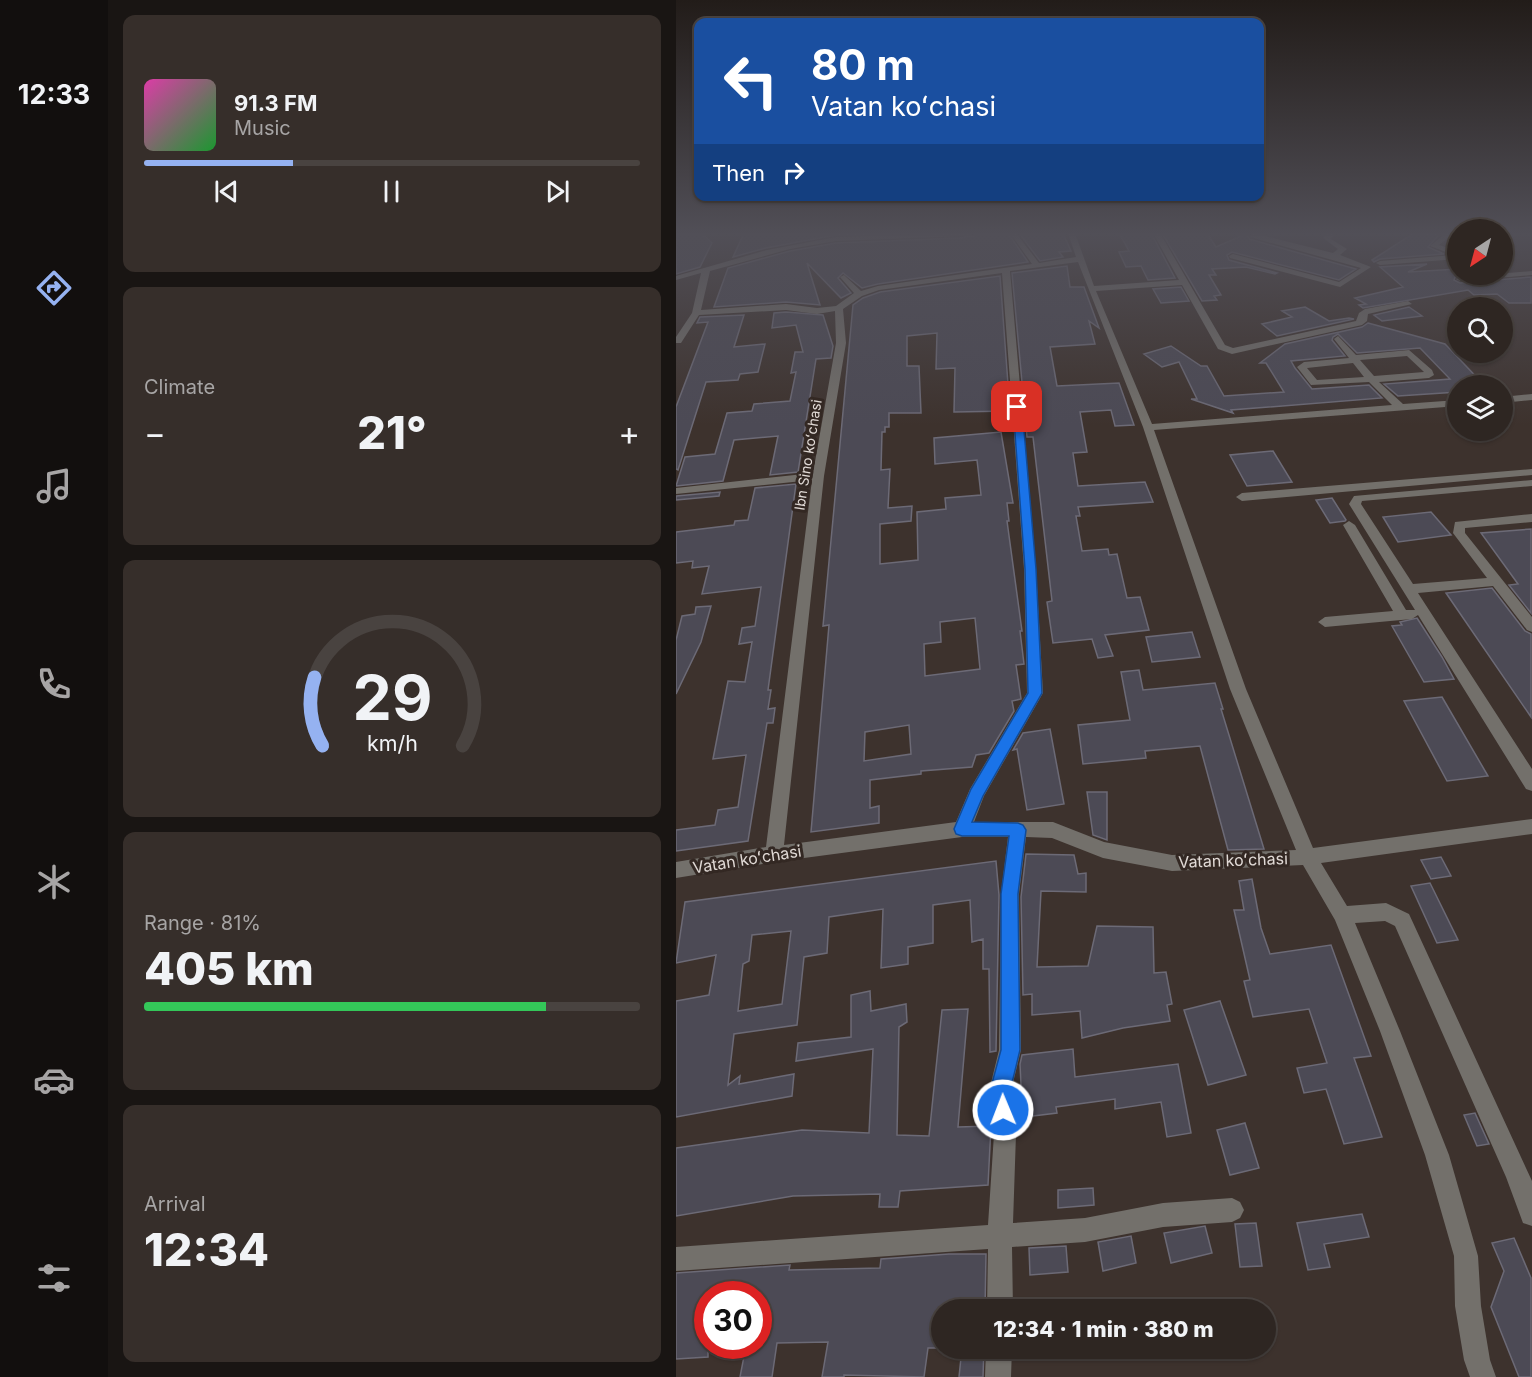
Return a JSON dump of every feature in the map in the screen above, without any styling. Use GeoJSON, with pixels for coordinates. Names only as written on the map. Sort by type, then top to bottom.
{"type":"FeatureCollection","features":[{"type":"Feature","properties":{"kind":"street"},"geometry":{"type":"LineString","coordinates":[[677,342],[696,313],[700,297]]}},
{"type":"Feature","properties":{"kind":"street"},"geometry":{"type":"LineString","coordinates":[[696,313],[786,307],[817,311],[840,308],[854,297]]}},
{"type":"Feature","properties":{"kind":"street"},"geometry":{"type":"LineString","coordinates":[[962,829],[976,794],[1035,693],[1030,569],[1008,297]]}},
{"type":"Feature","properties":{"kind":"street"},"geometry":{"type":"LineString","coordinates":[[1094,297],[1148,428],[1238,689],[1308,857],[1342,915],[1390,1031],[1436,1155],[1466,1256],[1468,1306],[1477,1360],[1483,1377]]}},
{"type":"Feature","properties":{"kind":"street"},"geometry":{"type":"LineString","coordinates":[[1193,297],[1221,346],[1232,351],[1363,321],[1364,312],[1408,304]]}},
{"type":"Feature","properties":{"kind":"street","name":"Ibn Sino koʻchasi"},"geometry":{"type":"LineString","coordinates":[[774,854],[818,476],[841,343],[840,308]]}},
{"type":"Feature","properties":{"kind":"street"},"geometry":{"type":"LineString","coordinates":[[1338,339],[1371,379],[1401,408]]}},
{"type":"Feature","properties":{"kind":"street"},"geometry":{"type":"LineString","coordinates":[[1409,353],[1413,354],[1429,372],[1429,375],[1371,379],[1314,382],[1302,367],[1409,353]]}},
{"type":"Feature","properties":{"kind":"street"},"geometry":{"type":"LineString","coordinates":[[1513,399],[1531,397]]}},
{"type":"Feature","properties":{"kind":"street"},"geometry":{"type":"LineString","coordinates":[[1148,428],[1447,404]]}},
{"type":"Feature","properties":{"kind":"street"},"geometry":{"type":"LineString","coordinates":[[1242,497],[1531,472]]}},
{"type":"Feature","properties":{"kind":"street"},"geometry":{"type":"LineString","coordinates":[[676,491],[818,476]]}},
{"type":"Feature","properties":{"kind":"street"},"geometry":{"type":"LineString","coordinates":[[1531,483],[1358,498],[1355,504],[1531,784]]}},
{"type":"Feature","properties":{"kind":"street"},"geometry":{"type":"LineString","coordinates":[[1531,518],[1459,525],[1459,533],[1531,627]]}},
{"type":"Feature","properties":{"kind":"street"},"geometry":{"type":"LineString","coordinates":[[1350,525],[1402,615]]}},
{"type":"Feature","properties":{"kind":"street"},"geometry":{"type":"LineString","coordinates":[[1409,589],[1496,581]]}},
{"type":"Feature","properties":{"kind":"street"},"geometry":{"type":"LineString","coordinates":[[1325,622],[1423,613]]}},
{"type":"Feature","properties":{"kind":"street","name":"Vatan koʻchasi"},"geometry":{"type":"LineString","coordinates":[[676,870],[774,854],[962,829],[1053,830],[1103,849],[1172,863],[1308,857],[1531,826]]}},
{"type":"Feature","properties":{"kind":"street"},"geometry":{"type":"LineString","coordinates":[[1000,1299],[1000,1236],[1005,1134],[1001,1087],[1010,1050],[1010,894],[1018,830]]}},
{"type":"Feature","properties":{"kind":"street"},"geometry":{"type":"LineString","coordinates":[[1342,915],[1386,912],[1402,920],[1517,1174],[1531,1214]]}},
{"type":"Feature","properties":{"kind":"street"},"geometry":{"type":"LineString","coordinates":[[676,1259],[1085,1230],[1164,1215],[1232,1210]]}},
{"type":"Feature","properties":{"kind":"street"},"geometry":{"type":"LineString","coordinates":[[998,1377],[999,1359]]}},
{"type":"Feature","properties":{"kind":"building"},"geometry":{"type":"Polygon","coordinates":[[[717,297],[818,297],[820,305],[786,302],[714,307],[717,297]]]}},
{"type":"Feature","properties":{"kind":"building"},"geometry":{"type":"Polygon","coordinates":[[[1002,297],[1010,411],[954,412],[955,368],[936,369],[937,333],[907,336],[907,366],[919,366],[921,413],[889,413],[889,427],[885,427],[885,432],[882,432],[881,470],[890,469],[888,508],[912,506],[911,521],[880,524],[880,564],[918,560],[917,512],[946,509],[945,498],[981,495],[977,460],[935,464],[934,438],[1001,432],[1013,503],[1007,503],[1009,521],[1007,521],[1022,631],[1020,631],[1024,664],[1016,665],[1021,699],[1012,701],[1014,711],[989,753],[976,755],[972,767],[921,771],[921,774],[870,780],[870,808],[879,806],[879,823],[811,832],[829,625],[823,626],[853,305],[863,298],[1002,297]],[[975,618],[940,622],[941,642],[924,644],[925,676],[980,669],[975,618]],[[909,725],[865,732],[864,761],[911,754],[909,725]]]}},
{"type":"Feature","properties":{"kind":"building"},"geometry":{"type":"Polygon","coordinates":[[[1014,297],[1088,297],[1099,328],[1089,321],[1095,344],[1050,347],[1057,386],[1119,383],[1134,425],[1115,426],[1111,410],[1080,412],[1087,452],[1073,453],[1078,486],[1145,482],[1153,502],[1078,507],[1080,516],[1076,516],[1082,551],[1108,549],[1109,555],[1117,554],[1127,598],[1140,597],[1149,630],[1105,635],[1113,656],[1098,658],[1092,639],[1053,643],[1047,602],[1052,601],[1033,437],[1027,437],[1014,297]]]}},
{"type":"Feature","properties":{"kind":"building"},"geometry":{"type":"Polygon","coordinates":[[[1158,297],[1187,297],[1189,301],[1161,303],[1158,297]]]}},
{"type":"Feature","properties":{"kind":"building"},"geometry":{"type":"Polygon","coordinates":[[[1200,297],[1215,297],[1217,300],[1202,301],[1200,297]]]}},
{"type":"Feature","properties":{"kind":"building"},"geometry":{"type":"Polygon","coordinates":[[[1426,297],[1363,308],[1359,305],[1366,304],[1355,298],[1426,297]]]}},
{"type":"Feature","properties":{"kind":"building"},"geometry":{"type":"Polygon","coordinates":[[[1513,297],[1531,297],[1531,303],[1513,303],[1513,297]]]}},
{"type":"Feature","properties":{"kind":"building"},"geometry":{"type":"Polygon","coordinates":[[[1305,307],[1329,321],[1354,319],[1277,336],[1262,324],[1292,317],[1282,311],[1305,307]]]}},
{"type":"Feature","properties":{"kind":"building"},"geometry":{"type":"Polygon","coordinates":[[[1409,307],[1422,316],[1382,321],[1374,315],[1409,307]]]}},
{"type":"Feature","properties":{"kind":"building"},"geometry":{"type":"Polygon","coordinates":[[[774,313],[823,315],[833,346],[831,358],[816,359],[798,472],[770,475],[778,436],[734,440],[723,481],[676,486],[685,457],[715,454],[727,413],[752,411],[754,404],[790,401],[796,372],[791,373],[795,352],[803,352],[796,325],[772,328],[774,313]]]}},
{"type":"Feature","properties":{"kind":"building"},"geometry":{"type":"Polygon","coordinates":[[[744,315],[734,347],[765,344],[758,372],[740,374],[738,380],[706,382],[678,470],[676,469],[676,407],[708,322],[697,323],[700,317],[744,315]]]}},
{"type":"Feature","properties":{"kind":"building"},"geometry":{"type":"Polygon","coordinates":[[[1368,323],[1445,344],[1447,363],[1463,363],[1475,375],[1447,376],[1420,348],[1357,353],[1338,334],[1332,340],[1345,356],[1291,361],[1295,368],[1312,389],[1369,385],[1382,398],[1231,410],[1233,413],[1191,399],[1197,399],[1179,362],[1162,367],[1144,354],[1171,346],[1201,366],[1207,366],[1224,396],[1284,392],[1266,363],[1260,363],[1285,344],[1362,327],[1368,323]]]}},
{"type":"Feature","properties":{"kind":"building"},"geometry":{"type":"Polygon","coordinates":[[[1447,379],[1447,393],[1398,396],[1384,384],[1447,379]]]}},
{"type":"Feature","properties":{"kind":"building"},"geometry":{"type":"Polygon","coordinates":[[[1273,451],[1292,482],[1247,486],[1230,455],[1273,451]]]}},
{"type":"Feature","properties":{"kind":"building"},"geometry":{"type":"Polygon","coordinates":[[[796,484],[768,690],[771,690],[768,709],[775,708],[773,723],[767,723],[748,841],[676,851],[676,830],[715,825],[718,810],[738,807],[746,755],[713,759],[728,681],[745,682],[752,642],[739,644],[742,628],[755,626],[761,587],[702,594],[709,566],[692,568],[693,561],[676,563],[676,532],[734,525],[735,521],[748,520],[755,488],[796,484]]]}},
{"type":"Feature","properties":{"kind":"building"},"geometry":{"type":"Polygon","coordinates":[[[720,492],[719,496],[676,500],[676,496],[720,492]]]}},
{"type":"Feature","properties":{"kind":"building"},"geometry":{"type":"Polygon","coordinates":[[[1332,498],[1345,521],[1330,523],[1316,500],[1332,498]]]}},
{"type":"Feature","properties":{"kind":"building"},"geometry":{"type":"Polygon","coordinates":[[[1431,512],[1451,535],[1398,542],[1383,517],[1431,512]]]}},
{"type":"Feature","properties":{"kind":"building"},"geometry":{"type":"Polygon","coordinates":[[[1531,529],[1531,613],[1509,585],[1518,584],[1481,533],[1531,529]]]}},
{"type":"Feature","properties":{"kind":"building"},"geometry":{"type":"Polygon","coordinates":[[[1492,588],[1525,631],[1531,634],[1531,717],[1446,593],[1492,588]]]}},
{"type":"Feature","properties":{"kind":"building"},"geometry":{"type":"Polygon","coordinates":[[[711,606],[701,642],[676,694],[676,640],[682,616],[695,614],[696,607],[711,606]]]}},
{"type":"Feature","properties":{"kind":"building"},"geometry":{"type":"Polygon","coordinates":[[[1417,618],[1454,679],[1424,682],[1392,626],[1402,625],[1400,622],[1417,618]]]}},
{"type":"Feature","properties":{"kind":"building"},"geometry":{"type":"Polygon","coordinates":[[[1192,632],[1200,657],[1152,662],[1146,637],[1192,632]]]}},
{"type":"Feature","properties":{"kind":"building"},"geometry":{"type":"Polygon","coordinates":[[[1139,670],[1143,690],[1215,683],[1264,849],[1228,850],[1200,746],[1145,751],[1146,758],[1083,764],[1078,725],[1130,720],[1121,672],[1139,670]]]}},
{"type":"Feature","properties":{"kind":"building"},"geometry":{"type":"Polygon","coordinates":[[[1442,697],[1488,776],[1447,781],[1404,701],[1442,697]]]}},
{"type":"Feature","properties":{"kind":"building"},"geometry":{"type":"Polygon","coordinates":[[[1050,729],[1064,804],[1027,810],[1017,749],[1013,750],[1023,733],[1050,729]]]}},
{"type":"Feature","properties":{"kind":"building"},"geometry":{"type":"Polygon","coordinates":[[[1087,792],[1107,792],[1107,840],[1093,835],[1087,792]]]}},
{"type":"Feature","properties":{"kind":"building"},"geometry":{"type":"Polygon","coordinates":[[[1026,854],[1074,855],[1078,874],[1086,873],[1086,892],[1041,891],[1037,967],[1088,966],[1097,926],[1153,927],[1154,973],[1166,972],[1172,1004],[1167,1005],[1170,1021],[1123,1028],[1082,1038],[1080,1011],[1032,1015],[1032,994],[1023,995],[1021,897],[1026,854]]]}},
{"type":"Feature","properties":{"kind":"building"},"geometry":{"type":"Polygon","coordinates":[[[1441,857],[1451,876],[1431,879],[1421,860],[1441,857]]]}},
{"type":"Feature","properties":{"kind":"building"},"geometry":{"type":"Polygon","coordinates":[[[996,861],[999,895],[996,1051],[990,1052],[989,969],[983,969],[983,939],[972,942],[970,900],[933,905],[933,943],[908,947],[908,964],[881,968],[883,909],[829,917],[827,953],[804,957],[797,1025],[734,1034],[728,1085],[740,1076],[739,1084],[794,1074],[792,1096],[676,1117],[676,1001],[709,995],[716,955],[676,963],[685,902],[996,861]],[[791,931],[752,935],[749,961],[743,964],[738,1011],[782,1004],[791,931]]]}},
{"type":"Feature","properties":{"kind":"building"},"geometry":{"type":"Polygon","coordinates":[[[1252,879],[1261,928],[1270,954],[1331,945],[1371,1056],[1354,1058],[1382,1137],[1344,1144],[1326,1089],[1304,1093],[1297,1068],[1327,1063],[1309,1009],[1253,1017],[1244,981],[1250,980],[1234,910],[1244,910],[1239,881],[1252,879]]]}},
{"type":"Feature","properties":{"kind":"building"},"geometry":{"type":"Polygon","coordinates":[[[1430,883],[1458,940],[1437,943],[1411,886],[1430,883]]]}},
{"type":"Feature","properties":{"kind":"building"},"geometry":{"type":"Polygon","coordinates":[[[870,991],[871,1011],[906,1004],[907,1022],[899,1027],[897,1135],[929,1136],[942,1010],[968,1009],[958,1127],[991,1126],[988,1185],[900,1191],[898,1207],[879,1207],[880,1194],[793,1196],[676,1216],[676,1148],[802,1130],[869,1133],[873,1049],[796,1061],[798,1043],[851,1037],[851,995],[870,991]]]}},
{"type":"Feature","properties":{"kind":"building"},"geometry":{"type":"Polygon","coordinates":[[[1220,1001],[1246,1075],[1208,1085],[1184,1010],[1220,1001]]]}},
{"type":"Feature","properties":{"kind":"building"},"geometry":{"type":"Polygon","coordinates":[[[1073,1049],[1075,1077],[1178,1064],[1191,1133],[1167,1137],[1161,1102],[1115,1109],[1115,1099],[1056,1107],[1057,1113],[1017,1118],[1014,1087],[1021,1085],[1022,1055],[1073,1049]]]}},
{"type":"Feature","properties":{"kind":"building"},"geometry":{"type":"Polygon","coordinates":[[[1475,1113],[1489,1144],[1477,1146],[1464,1115],[1475,1113]]]}},
{"type":"Feature","properties":{"kind":"building"},"geometry":{"type":"Polygon","coordinates":[[[1245,1123],[1259,1168],[1230,1175],[1217,1130],[1245,1123]]]}},
{"type":"Feature","properties":{"kind":"building"},"geometry":{"type":"Polygon","coordinates":[[[1093,1188],[1094,1205],[1058,1208],[1058,1190],[1093,1188]]]}},
{"type":"Feature","properties":{"kind":"building"},"geometry":{"type":"Polygon","coordinates":[[[1362,1214],[1369,1237],[1324,1244],[1330,1267],[1308,1270],[1297,1223],[1362,1214]]]}},
{"type":"Feature","properties":{"kind":"building"},"geometry":{"type":"Polygon","coordinates":[[[1256,1223],[1262,1266],[1240,1267],[1235,1224],[1256,1223]]]}},
{"type":"Feature","properties":{"kind":"building"},"geometry":{"type":"Polygon","coordinates":[[[1205,1226],[1212,1253],[1171,1263],[1164,1233],[1205,1226]]]}},
{"type":"Feature","properties":{"kind":"building"},"geometry":{"type":"Polygon","coordinates":[[[1131,1236],[1136,1263],[1103,1271],[1098,1242],[1131,1236]]]}},
{"type":"Feature","properties":{"kind":"building"},"geometry":{"type":"Polygon","coordinates":[[[1514,1238],[1531,1278],[1531,1377],[1519,1377],[1491,1307],[1504,1271],[1492,1243],[1514,1238]]]}},
{"type":"Feature","properties":{"kind":"building"},"geometry":{"type":"Polygon","coordinates":[[[1066,1246],[1068,1272],[1030,1275],[1029,1248],[1066,1246]]]}},
{"type":"Feature","properties":{"kind":"building"},"geometry":{"type":"Polygon","coordinates":[[[986,1254],[985,1299],[931,1299],[931,1348],[928,1348],[924,1377],[844,1375],[844,1377],[822,1377],[828,1342],[777,1343],[772,1377],[740,1377],[743,1359],[772,1359],[772,1281],[694,1281],[694,1358],[676,1359],[676,1273],[790,1265],[789,1270],[880,1268],[881,1259],[986,1254]]]}},
{"type":"Feature","properties":{"kind":"building"},"geometry":{"type":"Polygon","coordinates":[[[961,1359],[984,1359],[983,1377],[959,1377],[961,1359]]]}},
{"type":"Feature","properties":{"kind":"route"},"geometry":{"type":"LineString","coordinates":[[1003,1110],[1001,1087],[1010,1050],[1010,894],[1018,830],[962,829],[976,794],[1035,693],[1030,569],[1017,407]]}}]}
